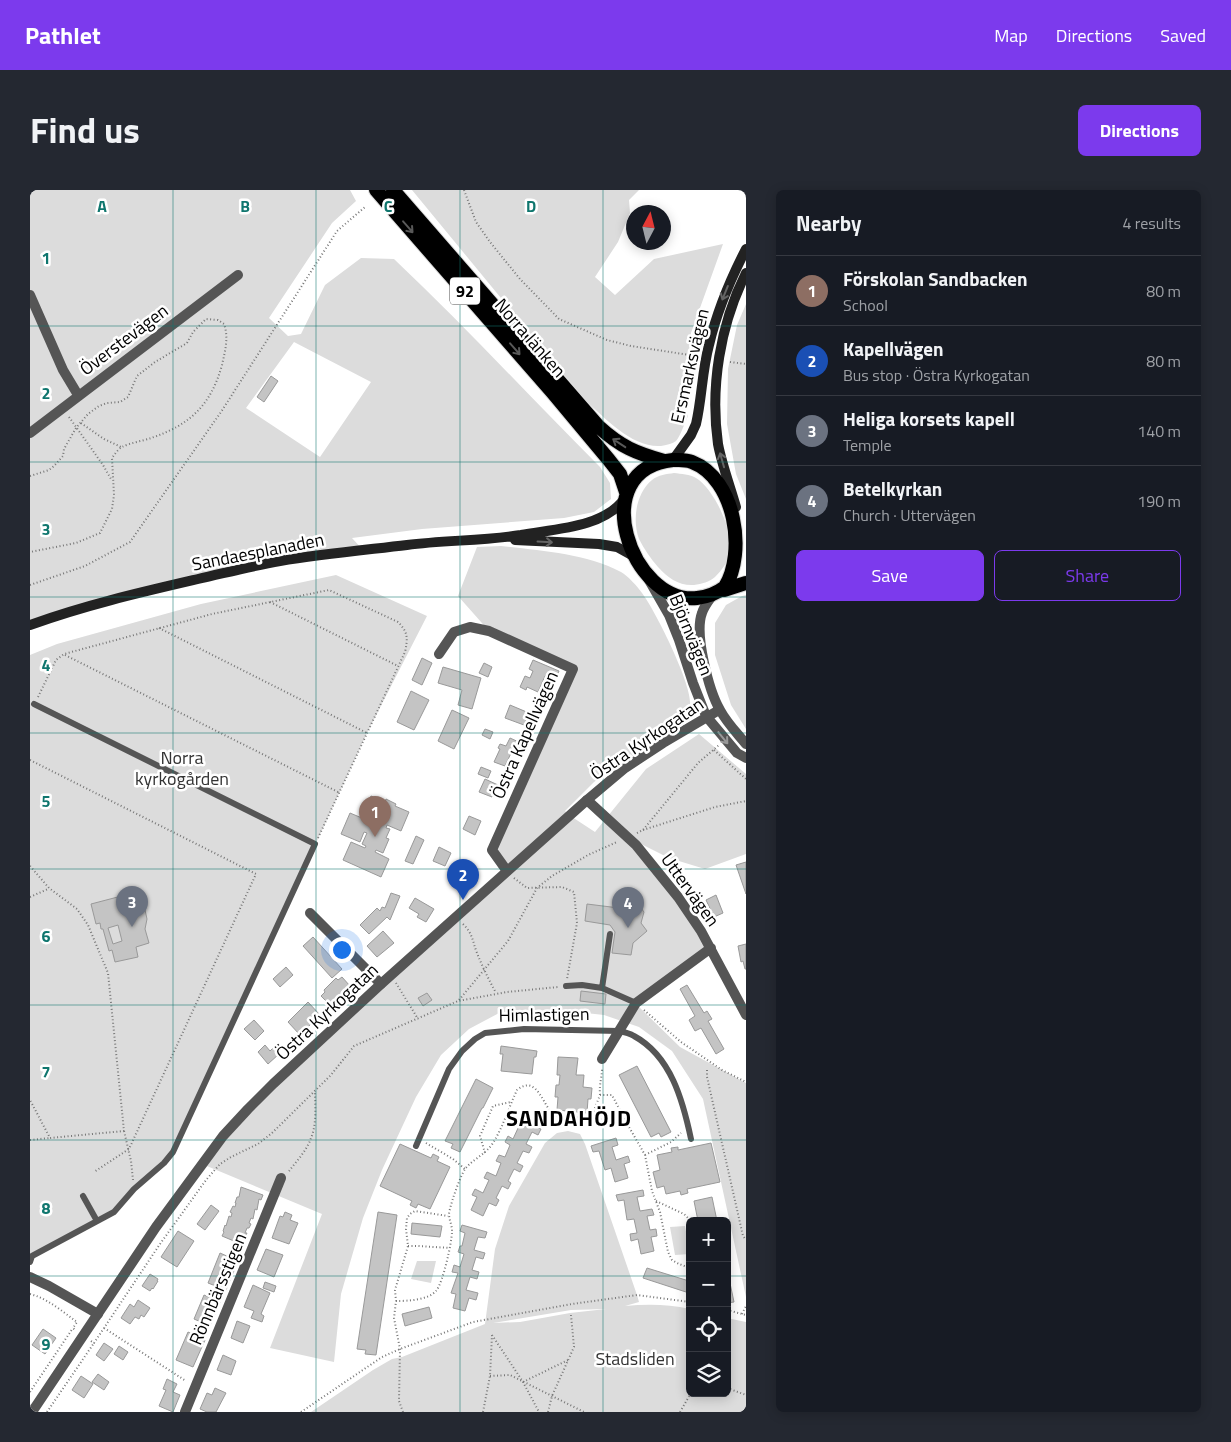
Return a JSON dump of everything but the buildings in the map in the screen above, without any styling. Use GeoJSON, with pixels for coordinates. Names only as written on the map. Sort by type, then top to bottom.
{"type":"FeatureCollection","features":[{"type":"Feature","properties":{"kind":"highway","name":"Norra länken"},"geometry":{"type":"LineString","coordinates":[[376,190],[609,460],[620,474],[626,495]]}},
{"type":"Feature","properties":{"kind":"highway","name":"Norra länken"},"geometry":{"type":"LineString","coordinates":[[393,190],[613,440],[631,450],[668,460]]}},
{"type":"Feature","properties":{"kind":"highway"},"geometry":{"type":"LineString","coordinates":[[716,592],[730,583],[742,564],[744,525],[736,507],[726,489],[712,474],[690,461],[668,460],[656,462],[637,476],[626,495],[624,512],[626,530],[639,563],[656,583],[673,594],[686,598],[697,598],[746,583]]}},
{"type":"Feature","properties":{"kind":"main road","name":"Ersmarksvägen"},"geometry":{"type":"LineString","coordinates":[[668,460],[691,435],[696,424],[708,347],[716,319],[724,296],[746,249]]}},
{"type":"Feature","properties":{"kind":"main road","name":"Ersmarksvägen"},"geometry":{"type":"LineString","coordinates":[[736,507],[718,445],[716,397],[717,375],[726,326],[746,273]]}},
{"type":"Feature","properties":{"kind":"main road","name":"Sandaesplanaden"},"geometry":{"type":"LineString","coordinates":[[497,539],[579,525],[598,519],[619,506],[626,495]]}},
{"type":"Feature","properties":{"kind":"main road","name":"Sandaesplanaden"},"geometry":{"type":"LineString","coordinates":[[30,625],[62,613],[154,589],[280,561],[411,544],[497,539],[599,544],[617,547],[639,563]]}},
{"type":"Feature","properties":{"kind":"street","name":"Överstevägen"},"geometry":{"type":"LineString","coordinates":[[30,433],[238,274]]}},
{"type":"Feature","properties":{"kind":"street"},"geometry":{"type":"LineString","coordinates":[[30,295],[63,370],[78,395]]}},
{"type":"Feature","properties":{"kind":"street","name":"Björnvägen"},"geometry":{"type":"LineString","coordinates":[[639,563],[669,616],[706,716],[737,753],[746,758]]}},
{"type":"Feature","properties":{"kind":"street","name":"Björnvägen"},"geometry":{"type":"LineString","coordinates":[[716,592],[702,612],[699,628],[704,664],[719,710],[746,744]]}},
{"type":"Feature","properties":{"kind":"street","name":"Östra Kapellvägen"},"geometry":{"type":"LineString","coordinates":[[439,654],[454,632],[470,627],[489,631],[573,669],[492,850],[507,871]]}},
{"type":"Feature","properties":{"kind":"street","name":"Östra Kyrkogatan"},"geometry":{"type":"LineString","coordinates":[[32,1412],[156,1227],[222,1136],[272,1084],[456,916],[625,768],[706,716],[719,710]]}},
{"type":"Feature","properties":{"kind":"street","name":"Uttervägen"},"geometry":{"type":"LineString","coordinates":[[587,800],[653,864],[678,897],[711,948],[746,1015]]}},
{"type":"Feature","properties":{"kind":"street"},"geometry":{"type":"LineString","coordinates":[[310,913],[381,984]]}},
{"type":"Feature","properties":{"kind":"street"},"geometry":{"type":"LineString","coordinates":[[602,1059],[636,1003],[711,948]]}},
{"type":"Feature","properties":{"kind":"street","name":"Rönnbärsstigen"},"geometry":{"type":"LineString","coordinates":[[185,1412],[282,1178]]}},
{"type":"Feature","properties":{"kind":"street"},"geometry":{"type":"LineString","coordinates":[[30,1277],[98,1314]]}},
{"type":"Feature","properties":{"kind":"lane"},"geometry":{"type":"LineString","coordinates":[[30,1262],[32,1256],[114,1212],[134,1189],[164,1162],[172,1152],[315,844],[34,704]]}},
{"type":"Feature","properties":{"kind":"lane"},"geometry":{"type":"LineString","coordinates":[[602,988],[610,934]]}},
{"type":"Feature","properties":{"kind":"lane"},"geometry":{"type":"LineString","coordinates":[[566,986],[582,985],[602,988],[636,1003]]}},
{"type":"Feature","properties":{"kind":"lane","name":"Himlastigen"},"geometry":{"type":"LineString","coordinates":[[416,1146],[449,1069],[462,1051],[474,1039],[485,1033],[524,1029],[619,1031],[633,1035],[656,1055],[669,1071],[679,1093],[691,1139]]}},
{"type":"Feature","properties":{"kind":"lane"},"geometry":{"type":"LineString","coordinates":[[83,1196],[97,1221]]}},
{"type":"Feature","properties":{"kind":"path"},"geometry":{"type":"LineString","coordinates":[[464,190],[476,222],[490,242],[520,279],[558,319],[607,340],[631,346],[696,356]]}},
{"type":"Feature","properties":{"kind":"path"},"geometry":{"type":"LineString","coordinates":[[30,585],[85,566],[130,542],[221,412],[336,231],[365,207]]}},
{"type":"Feature","properties":{"kind":"path"},"geometry":{"type":"LineString","coordinates":[[30,476],[50,470],[63,456],[64,449],[76,428],[88,414],[99,406],[120,402],[128,397],[137,376],[155,362],[187,343],[193,332],[206,319],[218,320],[224,324],[227,337],[217,382],[197,412],[171,430],[153,438],[122,447],[112,458],[114,495],[112,509],[100,532],[76,542],[30,552]]}},
{"type":"Feature","properties":{"kind":"path"},"geometry":{"type":"LineString","coordinates":[[727,361],[746,364]]}},
{"type":"Feature","properties":{"kind":"path"},"geometry":{"type":"LineString","coordinates":[[63,407],[103,465],[112,482]]}},
{"type":"Feature","properties":{"kind":"path"},"geometry":{"type":"LineString","coordinates":[[80,422],[104,439],[122,447]]}},
{"type":"Feature","properties":{"kind":"path"},"geometry":{"type":"LineString","coordinates":[[34,704],[56,660],[64,654],[212,614],[329,590],[398,622],[405,629],[407,640],[405,652],[315,844]]}},
{"type":"Feature","properties":{"kind":"path"},"geometry":{"type":"LineString","coordinates":[[270,602],[398,666]]}},
{"type":"Feature","properties":{"kind":"path"},"geometry":{"type":"LineString","coordinates":[[159,628],[366,733]]}},
{"type":"Feature","properties":{"kind":"path"},"geometry":{"type":"LineString","coordinates":[[64,654],[340,793]]}},
{"type":"Feature","properties":{"kind":"path"},"geometry":{"type":"LineString","coordinates":[[643,830],[698,763],[725,740]]}},
{"type":"Feature","properties":{"kind":"path"},"geometry":{"type":"LineString","coordinates":[[714,750],[746,779]]}},
{"type":"Feature","properties":{"kind":"path"},"geometry":{"type":"LineString","coordinates":[[30,760],[256,874],[128,1149],[94,1172]]}},
{"type":"Feature","properties":{"kind":"path"},"geometry":{"type":"LineString","coordinates":[[458,1001],[508,941],[537,888],[552,876],[588,855],[643,830],[715,807],[746,801]]}},
{"type":"Feature","properties":{"kind":"path"},"geometry":{"type":"LineString","coordinates":[[30,866],[49,888],[77,909],[88,925],[108,973],[124,1130],[131,1161],[134,1189]]}},
{"type":"Feature","properties":{"kind":"path"},"geometry":{"type":"LineString","coordinates":[[47,1412],[160,1244],[206,1180],[220,1164],[258,1144],[272,1133],[331,1075],[354,1046],[458,1001],[507,992],[566,986],[576,923],[574,892],[562,886],[527,888],[507,871]]}},
{"type":"Feature","properties":{"kind":"path"},"geometry":{"type":"LineString","coordinates":[[30,897],[49,888]]}},
{"type":"Feature","properties":{"kind":"path"},"geometry":{"type":"LineString","coordinates":[[456,916],[469,930],[484,971],[496,994]]}},
{"type":"Feature","properties":{"kind":"path"},"geometry":{"type":"LineString","coordinates":[[391,975],[418,1019]]}},
{"type":"Feature","properties":{"kind":"path"},"geometry":{"type":"LineString","coordinates":[[636,1003],[681,1042],[722,1070],[746,1082]]}},
{"type":"Feature","properties":{"kind":"path"},"geometry":{"type":"LineString","coordinates":[[591,1118],[600,1095],[599,1084],[602,1077],[602,1059]]}},
{"type":"Feature","properties":{"kind":"path"},"geometry":{"type":"LineString","coordinates":[[707,1070],[743,1236],[746,1240]]}},
{"type":"Feature","properties":{"kind":"path"},"geometry":{"type":"LineString","coordinates":[[396,1301],[430,1296],[439,1287],[450,1248],[452,1229],[448,1216],[465,1169],[485,1153],[493,1142],[516,1090],[520,1087],[533,1087],[555,1116],[625,1120]]}},
{"type":"Feature","properties":{"kind":"path"},"geometry":{"type":"LineString","coordinates":[[282,1178],[300,1157],[311,1139],[314,1126],[315,1091]]}},
{"type":"Feature","properties":{"kind":"path"},"geometry":{"type":"LineString","coordinates":[[600,1095],[612,1096],[645,1155],[668,1252],[672,1260],[686,1267]]}},
{"type":"Feature","properties":{"kind":"path"},"geometry":{"type":"LineString","coordinates":[[30,1100],[50,1138]]}},
{"type":"Feature","properties":{"kind":"path"},"geometry":{"type":"LineString","coordinates":[[485,1153],[480,1136],[493,1106],[511,1102]]}},
{"type":"Feature","properties":{"kind":"path"},"geometry":{"type":"LineString","coordinates":[[645,1155],[671,1142],[679,1136],[688,1124]]}},
{"type":"Feature","properties":{"kind":"path"},"geometry":{"type":"LineString","coordinates":[[30,1140],[124,1130]]}},
{"type":"Feature","properties":{"kind":"path"},"geometry":{"type":"LineString","coordinates":[[419,1139],[453,1159],[465,1169]]}},
{"type":"Feature","properties":{"kind":"path"},"geometry":{"type":"LineString","coordinates":[[656,1201],[687,1217]]}},
{"type":"Feature","properties":{"kind":"path"},"geometry":{"type":"LineString","coordinates":[[403,1412],[399,1402],[400,1349],[394,1318],[395,1290],[408,1246],[407,1218],[414,1211],[448,1216]]}},
{"type":"Feature","properties":{"kind":"path"},"geometry":{"type":"LineString","coordinates":[[408,1246],[450,1248]]}},
{"type":"Feature","properties":{"kind":"path"},"geometry":{"type":"LineString","coordinates":[[30,1294],[61,1310],[77,1322],[30,1392]]}},
{"type":"Feature","properties":{"kind":"path"},"geometry":{"type":"LineString","coordinates":[[301,1412],[382,1357],[474,1322],[572,1304],[637,1295],[686,1301]]}},
{"type":"Feature","properties":{"kind":"path"},"geometry":{"type":"LineString","coordinates":[[742,1314],[746,1306]]}},
{"type":"Feature","properties":{"kind":"path"},"geometry":{"type":"LineString","coordinates":[[731,1311],[746,1315]]}},
{"type":"Feature","properties":{"kind":"path"},"geometry":{"type":"LineString","coordinates":[[548,1412],[552,1396],[574,1348],[571,1315]]}},
{"type":"Feature","properties":{"kind":"path"},"geometry":{"type":"LineString","coordinates":[[73,1328],[94,1343]]}},
{"type":"Feature","properties":{"kind":"path"},"geometry":{"type":"LineString","coordinates":[[104,1328],[194,1387]]}},
{"type":"Feature","properties":{"kind":"path"},"geometry":{"type":"LineString","coordinates":[[484,1412],[490,1376],[492,1335],[523,1382],[539,1412]]}},
{"type":"Feature","properties":{"kind":"path"},"geometry":{"type":"LineString","coordinates":[[523,1382],[568,1360]]}},
{"type":"Feature","properties":{"kind":"path"},"geometry":{"type":"LineString","coordinates":[[490,1376],[510,1375],[581,1411]]}},
{"type":"Feature","properties":{"kind":"path"},"geometry":{"type":"LineString","coordinates":[[731,1389],[746,1395]]}},
{"type":"Feature","properties":{"kind":"path"},"geometry":{"type":"LineString","coordinates":[[680,1412],[689,1397]]}},
{"type":"Feature","properties":{"kind":"green space"},"geometry":{"type":"Polygon","coordinates":[[[30,190],[350,190],[356,201],[332,223],[269,318],[288,336],[301,334],[325,285],[361,258],[394,259],[600,467],[610,483],[611,499],[594,512],[564,518],[422,529],[352,538],[363,550],[280,561],[30,625],[30,190]],[[294,342],[246,408],[320,457],[371,382],[294,342]]]}},
{"type":"Feature","properties":{"kind":"green space"},"geometry":{"type":"Polygon","coordinates":[[[412,190],[639,190],[629,200],[629,205],[626,205],[626,223],[618,242],[595,277],[615,295],[654,259],[723,244],[691,333],[683,405],[688,416],[676,441],[661,446],[640,442],[629,437],[610,423],[585,400],[412,190]]]}},
{"type":"Feature","properties":{"kind":"green space"},"geometry":{"type":"Polygon","coordinates":[[[746,304],[746,499],[736,474],[727,424],[728,369],[737,325],[746,304]]]}},
{"type":"Feature","properties":{"kind":"green space"},"geometry":{"type":"Polygon","coordinates":[[[674,473],[691,476],[703,483],[721,511],[728,532],[730,551],[727,562],[715,577],[700,584],[683,584],[666,575],[648,554],[637,532],[637,507],[642,492],[654,478],[674,473]]]}},
{"type":"Feature","properties":{"kind":"green space"},"geometry":{"type":"Polygon","coordinates":[[[501,546],[547,551],[592,561],[621,572],[635,584],[648,602],[672,648],[686,682],[690,705],[684,718],[675,727],[594,782],[565,811],[569,815],[595,832],[646,769],[699,734],[746,774],[746,854],[705,869],[669,858],[629,838],[711,948],[636,1004],[680,1047],[746,1083],[746,1297],[731,1228],[731,1217],[729,1217],[703,1099],[672,1051],[639,1027],[604,1015],[558,1010],[501,1012],[469,1029],[441,1055],[416,1097],[382,1170],[363,1218],[341,1294],[334,1362],[270,1348],[322,1214],[202,1164],[223,1136],[507,871],[492,850],[573,669],[489,631],[458,596],[477,547],[501,546]]]}},
{"type":"Feature","properties":{"kind":"green space","name":"Norra kyrkogården"},"geometry":{"type":"Polygon","coordinates":[[[336,575],[427,616],[367,733],[173,1152],[114,1212],[39,1252],[30,1262],[30,655],[57,644],[201,604],[336,575]]]}},
{"type":"Feature","properties":{"kind":"green space"},"geometry":{"type":"Polygon","coordinates":[[[746,595],[746,729],[731,705],[715,655],[715,623],[726,605],[746,595]]]}},
{"type":"Feature","properties":{"kind":"green space","name":"Stadsliden"},"geometry":{"type":"Polygon","coordinates":[[[568,1131],[580,1134],[585,1144],[639,1302],[625,1306],[658,1305],[686,1308],[686,1397],[731,1397],[731,1319],[746,1322],[746,1412],[311,1412],[392,1359],[402,1357],[485,1324],[495,1249],[509,1206],[545,1143],[557,1133],[568,1131]],[[606,1309],[571,1310],[493,1323],[520,1322],[606,1309]]]}},
{"type":"Feature","properties":{"kind":"green space"},"geometry":{"type":"Polygon","coordinates":[[[685,1226],[686,1254],[675,1255],[670,1227],[685,1226]]]}},
{"type":"Feature","properties":{"kind":"green space"},"geometry":{"type":"Polygon","coordinates":[[[417,1261],[436,1261],[431,1283],[411,1279],[417,1261]]]}},
{"type":"Feature","properties":{"kind":"place","name":"Förskolan Sandbacken"},"geometry":{"type":"Point","coordinates":[375,837]}},
{"type":"Feature","properties":{"kind":"place","name":"Kapellvägen"},"geometry":{"type":"Point","coordinates":[463,900]}},
{"type":"Feature","properties":{"kind":"place","name":"Heliga korsets kapell"},"geometry":{"type":"Point","coordinates":[132,927]}},
{"type":"Feature","properties":{"kind":"place","name":"Betelkyrkan"},"geometry":{"type":"Point","coordinates":[628,928]}},
{"type":"Feature","properties":{"kind":"district","name":"SANDAHÖJD"},"geometry":{"type":"Point","coordinates":[569,1118]}}]}
